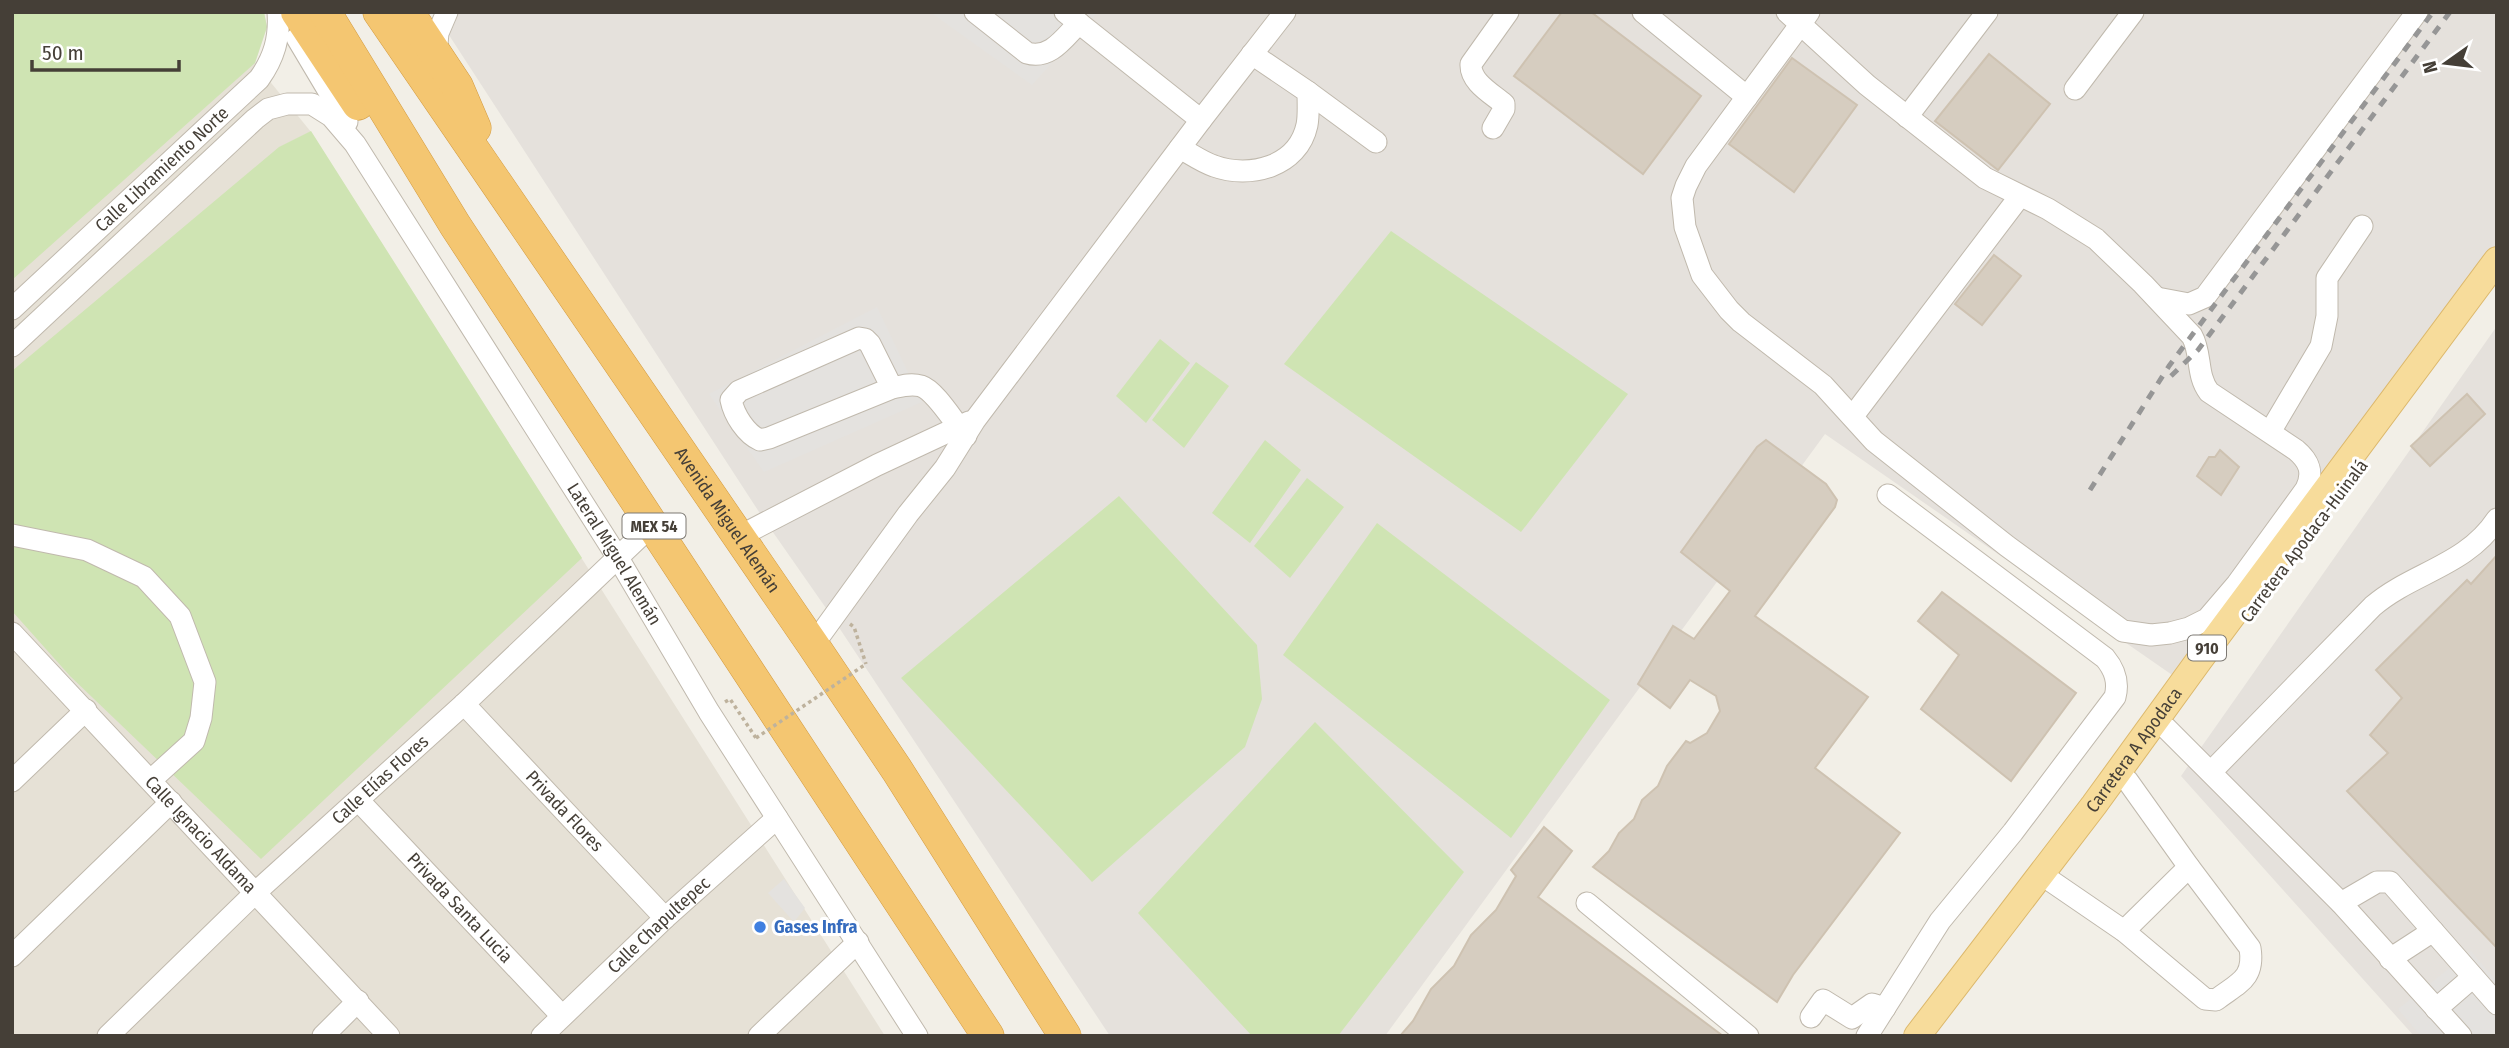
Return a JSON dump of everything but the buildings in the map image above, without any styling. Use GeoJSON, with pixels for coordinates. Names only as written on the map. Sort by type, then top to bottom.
{"type":"FeatureCollection","features":[{"type":"Feature","properties":{"kind":"highway"},"geometry":{"type":"LineString","coordinates":[[297,12],[372,126],[416,182],[455,225]]}},
{"type":"Feature","properties":{"kind":"highway","name":"MEX 54"},"geometry":{"type":"LineString","coordinates":[[325,12],[455,225],[988,1036]]}},
{"type":"Feature","properties":{"kind":"highway","name":"Avenida Miguel Alemán"},"geometry":{"type":"LineString","coordinates":[[379,12],[740,536],[897,770],[1065,1036]]}},
{"type":"Feature","properties":{"kind":"highway"},"geometry":{"type":"LineString","coordinates":[[408,12],[457,86],[503,194]]}},
{"type":"Feature","properties":{"kind":"main road","name":"Carretera A Apodaca"},"geometry":{"type":"LineString","coordinates":[[1917,1036],[2094,805],[2497,260]]}},
{"type":"Feature","properties":{"kind":"main road","name":"Carretera Apodaca-Huinalá"},"geometry":{"type":"LineString","coordinates":[[1935,1036],[2497,282]]}},
{"type":"Feature","properties":{"kind":"street"},"geometry":{"type":"LineString","coordinates":[[280,12],[399,211]]}},
{"type":"Feature","properties":{"kind":"street","name":"Calle Libramiento Norte"},"geometry":{"type":"LineString","coordinates":[[12,309],[259,79],[276,46],[280,12]]}},
{"type":"Feature","properties":{"kind":"street"},"geometry":{"type":"LineString","coordinates":[[436,55],[438,33],[447,12]]}},
{"type":"Feature","properties":{"kind":"street"},"geometry":{"type":"LineString","coordinates":[[975,12],[1027,53],[1034,55],[1051,51],[1072,18],[1200,120]]}},
{"type":"Feature","properties":{"kind":"street"},"geometry":{"type":"LineString","coordinates":[[813,645],[908,514],[946,468],[966,427],[1285,12]]}},
{"type":"Feature","properties":{"kind":"street"},"geometry":{"type":"LineString","coordinates":[[1493,128],[1504,104],[1474,79],[1471,64],[1507,12]]}},
{"type":"Feature","properties":{"kind":"street"},"geometry":{"type":"LineString","coordinates":[[1643,12],[1747,97]]}},
{"type":"Feature","properties":{"kind":"street"},"geometry":{"type":"LineString","coordinates":[[1907,117],[1987,12]]}},
{"type":"Feature","properties":{"kind":"street"},"geometry":{"type":"LineString","coordinates":[[2075,89],[2133,12]]}},
{"type":"Feature","properties":{"kind":"street"},"geometry":{"type":"LineString","coordinates":[[2157,298],[2189,304],[2205,297],[2417,12]]}},
{"type":"Feature","properties":{"kind":"street"},"geometry":{"type":"LineString","coordinates":[[1799,17],[1907,117],[1985,178],[2048,209],[2096,239],[2157,298],[2195,341],[2201,378],[2209,392],[2296,450],[2308,462],[2311,476],[2306,489],[2237,584],[2207,619],[2189,628],[2151,635],[2135,635],[2123,631],[2007,546],[1874,441],[1823,385],[1735,316],[1702,275],[1691,249],[1683,211],[1682,198],[1686,186],[1696,166],[1747,97],[1799,17]]}},
{"type":"Feature","properties":{"kind":"street"},"geometry":{"type":"LineString","coordinates":[[1252,54],[1376,142]]}},
{"type":"Feature","properties":{"kind":"street"},"geometry":{"type":"LineString","coordinates":[[1180,148],[1214,166],[1241,171],[1273,167],[1295,153],[1307,126],[1308,92]]}},
{"type":"Feature","properties":{"kind":"street","name":"Calle Libramiento Norte"},"geometry":{"type":"LineString","coordinates":[[12,346],[255,119],[268,109],[288,104]]}},
{"type":"Feature","properties":{"kind":"street","name":"Lateral Miguel Alemán"},"geometry":{"type":"LineString","coordinates":[[288,104],[313,104],[331,116],[355,144],[618,558],[709,712],[917,1036]]}},
{"type":"Feature","properties":{"kind":"street"},"geometry":{"type":"LineString","coordinates":[[1853,416],[2020,196]]}},
{"type":"Feature","properties":{"kind":"street"},"geometry":{"type":"LineString","coordinates":[[2270,432],[2321,346],[2327,316],[2327,278],[2362,226]]}},
{"type":"Feature","properties":{"kind":"street"},"geometry":{"type":"LineString","coordinates":[[892,388],[870,344],[859,338],[739,391],[730,400],[747,431],[760,440],[908,384],[921,386],[930,392],[966,427]]}},
{"type":"Feature","properties":{"kind":"street"},"geometry":{"type":"LineString","coordinates":[[740,536],[877,465],[966,427]]}},
{"type":"Feature","properties":{"kind":"street"},"geometry":{"type":"LineString","coordinates":[[1867,1036],[1940,921],[2013,832],[2115,697],[2117,688],[2112,666],[2105,658],[1888,495]]}},
{"type":"Feature","properties":{"kind":"street"},"geometry":{"type":"LineString","coordinates":[[2211,772],[2373,606],[2410,581],[2459,558],[2476,545],[2497,519]]}},
{"type":"Feature","properties":{"kind":"street","name":"Calle Elías Flores"},"geometry":{"type":"LineString","coordinates":[[108,1036],[256,892],[464,705],[653,524]]}},
{"type":"Feature","properties":{"kind":"street"},"geometry":{"type":"LineString","coordinates":[[12,535],[87,550],[144,577],[180,617],[205,682],[201,718],[194,741],[151,780]]}},
{"type":"Feature","properties":{"kind":"street","name":"Calle Ignacio Aldama"},"geometry":{"type":"LineString","coordinates":[[12,633],[389,1036]]}},
{"type":"Feature","properties":{"kind":"street","name":"Privada Flores"},"geometry":{"type":"LineString","coordinates":[[464,705],[665,918]]}},
{"type":"Feature","properties":{"kind":"street"},"geometry":{"type":"LineString","coordinates":[[12,781],[86,710]]}},
{"type":"Feature","properties":{"kind":"street"},"geometry":{"type":"LineString","coordinates":[[2166,728],[2341,902],[2461,1036]]}},
{"type":"Feature","properties":{"kind":"street"},"geometry":{"type":"LineString","coordinates":[[2051,881],[2124,931],[2205,999],[2216,1000],[2247,976],[2253,963],[2250,948],[2127,780]]}},
{"type":"Feature","properties":{"kind":"street","name":"Privada Santa Lucia"},"geometry":{"type":"LineString","coordinates":[[359,801],[562,1016]]}},
{"type":"Feature","properties":{"kind":"street"},"geometry":{"type":"LineString","coordinates":[[12,956],[171,802]]}},
{"type":"Feature","properties":{"kind":"street","name":"Calle Chapultepec"},"geometry":{"type":"LineString","coordinates":[[542,1036],[665,918],[777,818]]}},
{"type":"Feature","properties":{"kind":"street"},"geometry":{"type":"LineString","coordinates":[[2124,931],[2189,867]]}},
{"type":"Feature","properties":{"kind":"street"},"geometry":{"type":"LineString","coordinates":[[2341,902],[2377,882],[2390,882],[2497,1004]]}},
{"type":"Feature","properties":{"kind":"street"},"geometry":{"type":"LineString","coordinates":[[1587,903],[1748,1036]]}},
{"type":"Feature","properties":{"kind":"street"},"geometry":{"type":"LineString","coordinates":[[2390,959],[2433,931]]}},
{"type":"Feature","properties":{"kind":"street"},"geometry":{"type":"LineString","coordinates":[[759,1036],[858,942]]}},
{"type":"Feature","properties":{"kind":"street"},"geometry":{"type":"LineString","coordinates":[[2436,1009],[2473,977]]}},
{"type":"Feature","properties":{"kind":"street"},"geometry":{"type":"LineString","coordinates":[[1811,1017],[1823,1000],[1852,1018],[1872,1004],[1885,1008]]}},
{"type":"Feature","properties":{"kind":"street"},"geometry":{"type":"LineString","coordinates":[[323,1036],[358,1001]]}},
{"type":"Feature","properties":{"kind":"path"},"geometry":{"type":"LineString","coordinates":[[730,699],[756,738],[866,664],[854,627]]}},
{"type":"Feature","properties":{"kind":"shaded area"},"geometry":{"type":"Polygon","coordinates":[[[12,12],[264,12],[267,27],[255,63],[311,132],[885,1036],[12,1036],[12,12]]]}},
{"type":"Feature","properties":{"kind":"shaded area"},"geometry":{"type":"Polygon","coordinates":[[[434,12],[2497,12],[2497,243],[2178,679],[1825,434],[1385,1036],[1110,1036],[828,611],[761,515],[434,12]]]}},
{"type":"Feature","properties":{"kind":"shaded area"},"geometry":{"type":"Polygon","coordinates":[[[930,12],[1098,12],[1032,85],[930,12]]]}},
{"type":"Feature","properties":{"kind":"shaded area"},"geometry":{"type":"Polygon","coordinates":[[[877,307],[922,402],[764,472],[709,394],[877,307]]]}},
{"type":"Feature","properties":{"kind":"shaded area"},"geometry":{"type":"Polygon","coordinates":[[[2497,326],[2497,1036],[2414,1036],[2181,776],[2497,326]]]}},
{"type":"Feature","properties":{"kind":"shaded area"},"geometry":{"type":"Polygon","coordinates":[[[784,879],[805,908],[794,922],[768,893],[784,879]]]}},
{"type":"Feature","properties":{"kind":"shaded area"},"geometry":{"type":"Polygon","coordinates":[[[2471,951],[2497,982],[2497,1036],[2421,1036],[2398,1009],[2471,951]]]}},
{"type":"Feature","properties":{"kind":"green space"},"geometry":{"type":"Polygon","coordinates":[[[12,12],[264,12],[267,27],[255,63],[12,280],[12,12]]]}},
{"type":"Feature","properties":{"kind":"green space"},"geometry":{"type":"Polygon","coordinates":[[[311,131],[582,558],[261,859],[70,676],[12,611],[12,371],[279,147],[311,131]]]}},
{"type":"Feature","properties":{"kind":"green space"},"geometry":{"type":"Polygon","coordinates":[[[1391,231],[1628,394],[1521,532],[1284,364],[1391,231]]]}},
{"type":"Feature","properties":{"kind":"green space"},"geometry":{"type":"Polygon","coordinates":[[[1160,339],[1190,363],[1146,423],[1116,396],[1160,339]]]}},
{"type":"Feature","properties":{"kind":"green space"},"geometry":{"type":"Polygon","coordinates":[[[1196,362],[1229,386],[1184,448],[1152,420],[1196,362]]]}},
{"type":"Feature","properties":{"kind":"green space"},"geometry":{"type":"Polygon","coordinates":[[[1265,440],[1301,470],[1250,543],[1212,513],[1265,440]]]}},
{"type":"Feature","properties":{"kind":"green space"},"geometry":{"type":"Polygon","coordinates":[[[1307,478],[1344,507],[1290,578],[1254,546],[1307,478]]]}},
{"type":"Feature","properties":{"kind":"green space"},"geometry":{"type":"Polygon","coordinates":[[[1119,496],[1257,645],[1262,699],[1245,747],[1092,882],[901,678],[1119,496]]]}},
{"type":"Feature","properties":{"kind":"green space"},"geometry":{"type":"Polygon","coordinates":[[[1377,523],[1610,700],[1511,838],[1283,655],[1377,523]]]}},
{"type":"Feature","properties":{"kind":"green space"},"geometry":{"type":"Polygon","coordinates":[[[1315,722],[1464,872],[1338,1036],[1252,1036],[1138,913],[1315,722]]]}},
{"type":"Feature","properties":{"kind":"railway"},"geometry":{"type":"LineString","coordinates":[[2090,490],[2169,366],[2433,12]]}},
{"type":"Feature","properties":{"kind":"railway"},"geometry":{"type":"LineString","coordinates":[[2171,376],[2198,350],[2450,12]]}},
{"type":"Feature","properties":{"kind":"place","name":"Gases Infra"},"geometry":{"type":"Point","coordinates":[760,927]}}]}
